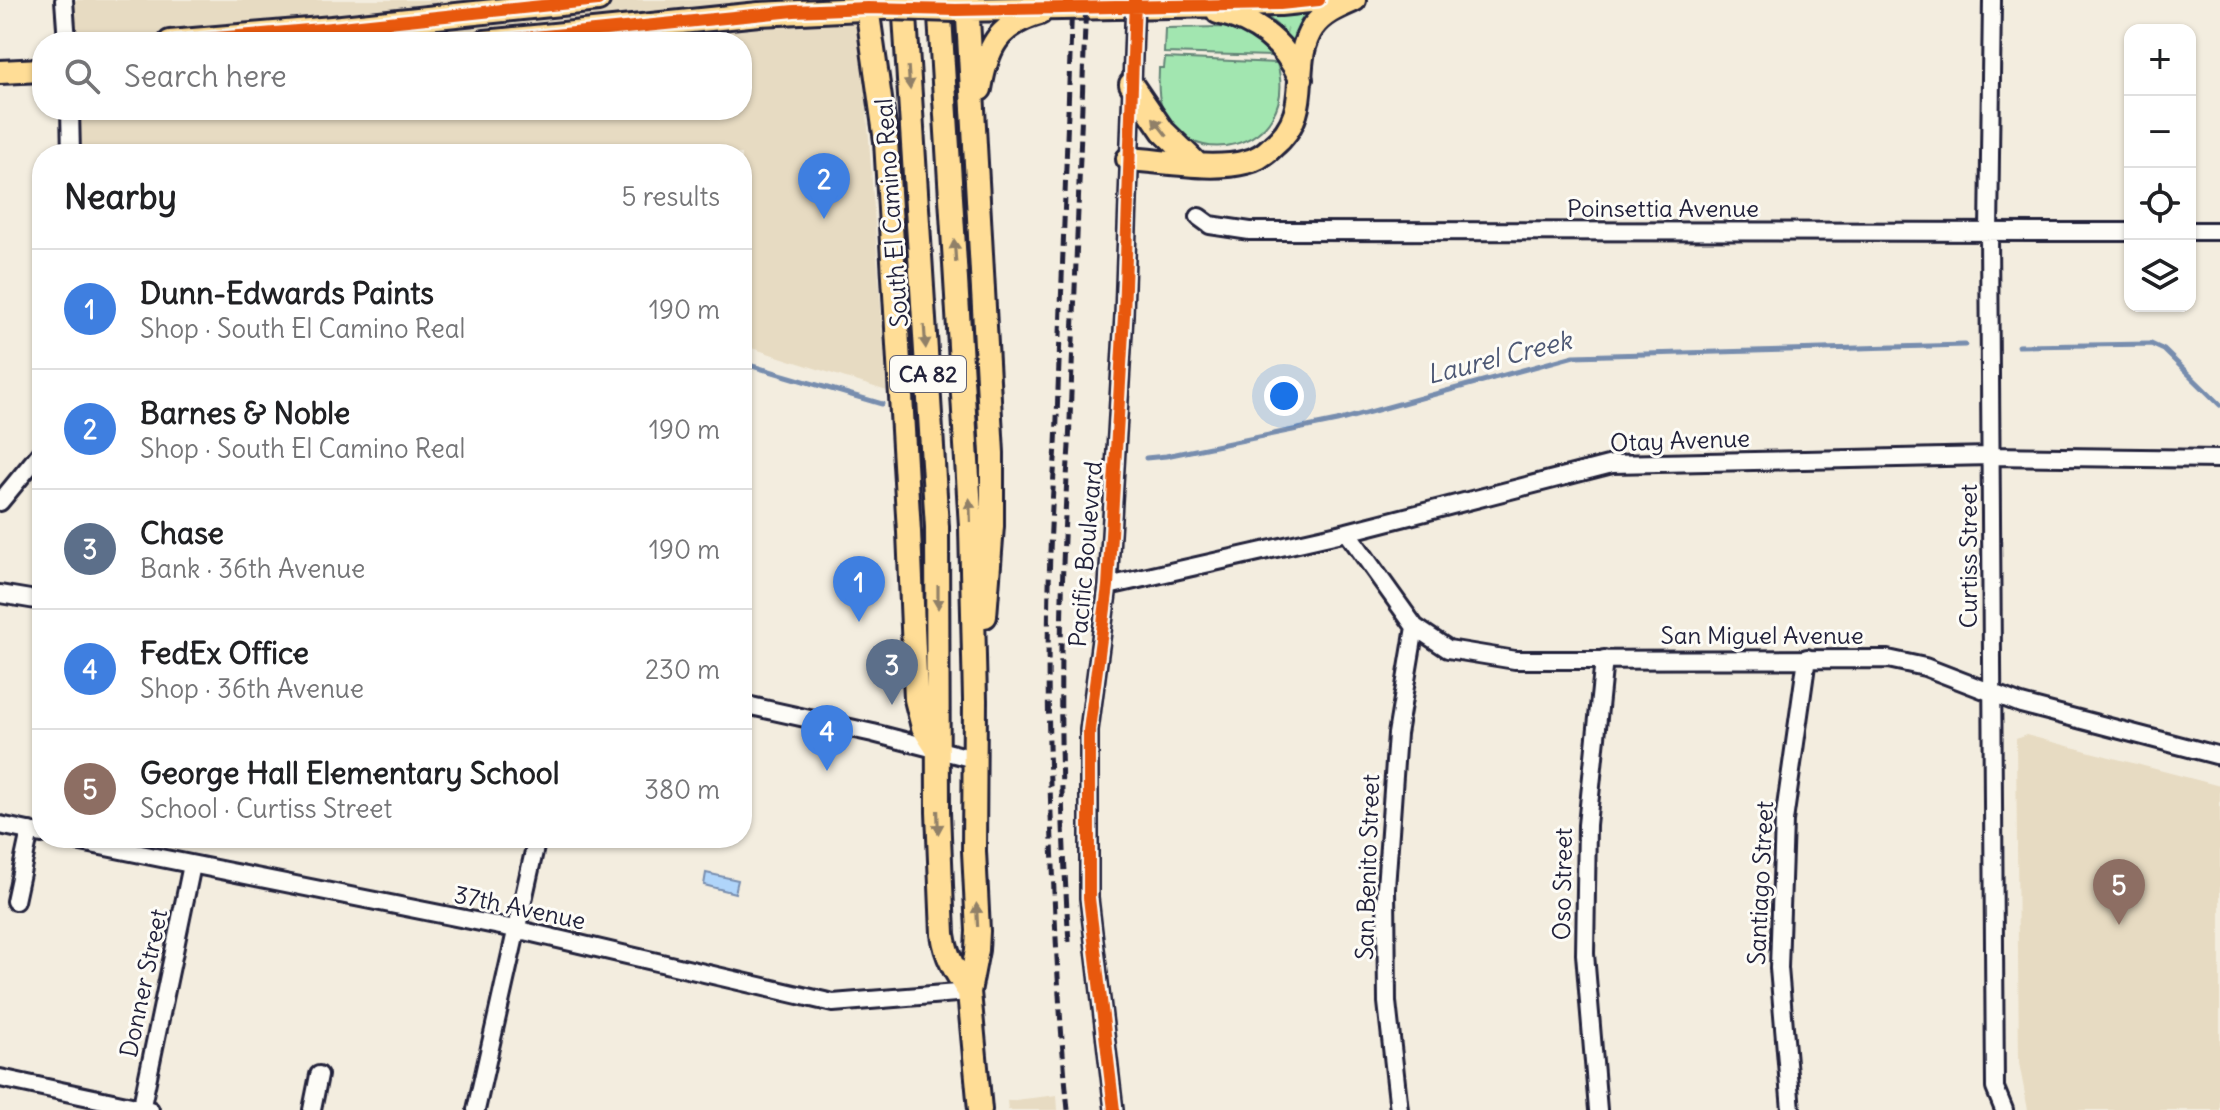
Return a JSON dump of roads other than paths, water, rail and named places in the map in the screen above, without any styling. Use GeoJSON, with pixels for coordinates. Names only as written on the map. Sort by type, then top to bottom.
{"type":"FeatureCollection","features":[{"type":"Feature","properties":{"kind":"main road"},"geometry":{"type":"LineString","coordinates":[[286,32],[598,0]]}},
{"type":"Feature","properties":{"kind":"main road"},"geometry":{"type":"LineString","coordinates":[[583,32],[882,4],[1057,8],[1280,4],[1319,0]]}},
{"type":"Feature","properties":{"kind":"main road"},"geometry":{"type":"LineString","coordinates":[[1128,159],[1226,166],[1248,162],[1264,154],[1293,124],[1301,98],[1307,38],[1313,26],[1333,9],[1354,0]]}},
{"type":"Feature","properties":{"kind":"main road"},"geometry":{"type":"LineString","coordinates":[[882,4],[886,141],[916,699],[923,727],[937,749]]}},
{"type":"Feature","properties":{"kind":"main road","name":"South El Camino Real"},"geometry":{"type":"LineString","coordinates":[[882,4],[937,527],[937,749],[943,934],[945,951],[952,967],[969,992]]}},
{"type":"Feature","properties":{"kind":"main road"},"geometry":{"type":"LineString","coordinates":[[957,5],[975,122],[992,488],[990,567],[975,700]]}},
{"type":"Feature","properties":{"kind":"main road","name":"South El Camino Real"},"geometry":{"type":"LineString","coordinates":[[957,5],[975,700],[977,950],[969,992],[980,1110]]}},
{"type":"Feature","properties":{"kind":"main road"},"geometry":{"type":"LineString","coordinates":[[1189,6],[1253,23],[1283,48],[1301,79]]}},
{"type":"Feature","properties":{"kind":"main road"},"geometry":{"type":"LineString","coordinates":[[975,122],[982,77],[996,39],[1013,23],[1057,8]]}},
{"type":"Feature","properties":{"kind":"main road"},"geometry":{"type":"LineString","coordinates":[[0,72],[32,70]]}},
{"type":"Feature","properties":{"kind":"main road"},"geometry":{"type":"LineString","coordinates":[[1131,84],[1163,131],[1197,164]]}},
{"type":"Feature","properties":{"kind":"street"},"geometry":{"type":"LineString","coordinates":[[64,0],[66,32]]}},
{"type":"Feature","properties":{"kind":"street","name":"Pacific Boulevard"},"geometry":{"type":"LineString","coordinates":[[1114,1110],[1089,898],[1089,730],[1108,586],[1124,315],[1135,0]]}},
{"type":"Feature","properties":{"kind":"street","name":"Curtiss Street"},"geometry":{"type":"LineString","coordinates":[[1992,0],[1989,233],[1995,1088],[2004,1110]]}},
{"type":"Feature","properties":{"kind":"street"},"geometry":{"type":"LineString","coordinates":[[70,120],[71,144]]}},
{"type":"Feature","properties":{"kind":"street","name":"Poinsettia Avenue"},"geometry":{"type":"LineString","coordinates":[[1199,217],[1210,225],[1250,231],[2124,232]]}},
{"type":"Feature","properties":{"kind":"street"},"geometry":{"type":"LineString","coordinates":[[2196,231],[2220,231]]}},
{"type":"Feature","properties":{"kind":"street","name":"Otay Avenue"},"geometry":{"type":"LineString","coordinates":[[1108,586],[1347,532],[1612,464],[1991,456],[2220,459]]}},
{"type":"Feature","properties":{"kind":"street"},"geometry":{"type":"LineString","coordinates":[[0,502],[32,463]]}},
{"type":"Feature","properties":{"kind":"street","name":"San Miguel Avenue"},"geometry":{"type":"LineString","coordinates":[[1347,532],[1415,627],[1448,649],[1515,660],[1888,659],[1925,667],[2021,704],[2220,756]]}},
{"type":"Feature","properties":{"kind":"street"},"geometry":{"type":"LineString","coordinates":[[3,592],[32,599]]}},
{"type":"Feature","properties":{"kind":"street","name":"San Benito Street"},"geometry":{"type":"LineString","coordinates":[[1399,1110],[1387,1002],[1386,888],[1397,734],[1415,627]]}},
{"type":"Feature","properties":{"kind":"street","name":"Santiago Street"},"geometry":{"type":"LineString","coordinates":[[1791,1110],[1779,968],[1782,865],[1784,821],[1807,658]]}},
{"type":"Feature","properties":{"kind":"street","name":"Oso Street"},"geometry":{"type":"LineString","coordinates":[[1598,1110],[1585,954],[1587,825],[1604,659]]}},
{"type":"Feature","properties":{"kind":"street"},"geometry":{"type":"LineString","coordinates":[[752,706],[974,759]]}},
{"type":"Feature","properties":{"kind":"street"},"geometry":{"type":"LineString","coordinates":[[0,825],[32,831]]}},
{"type":"Feature","properties":{"kind":"street"},"geometry":{"type":"LineString","coordinates":[[15,901],[32,845]]}},
{"type":"Feature","properties":{"kind":"street","name":"37th Avenue"},"geometry":{"type":"LineString","coordinates":[[110,848],[515,929],[833,1003],[969,992]]}},
{"type":"Feature","properties":{"kind":"street"},"geometry":{"type":"LineString","coordinates":[[476,1110],[535,848]]}},
{"type":"Feature","properties":{"kind":"street","name":"Donner Street"},"geometry":{"type":"LineString","coordinates":[[145,1109],[192,865]]}},
{"type":"Feature","properties":{"kind":"street"},"geometry":{"type":"LineString","coordinates":[[312,1110],[319,1075]]}},
{"type":"Feature","properties":{"kind":"street"},"geometry":{"type":"LineString","coordinates":[[0,1078],[145,1109]]}},
{"type":"Feature","properties":{"kind":"water"},"geometry":{"type":"Polygon","coordinates":[[[706,873],[738,880],[735,893],[704,885],[706,873]]]}},
{"type":"Feature","properties":{"kind":"waterway","name":"Laurel Creek"},"geometry":{"type":"LineString","coordinates":[[2018,346],[2151,344],[2164,350],[2220,405]]}},
{"type":"Feature","properties":{"kind":"waterway","name":"Laurel Creek"},"geometry":{"type":"LineString","coordinates":[[1146,458],[1337,421],[1574,356],[1965,345]]}},
{"type":"Feature","properties":{"kind":"waterway","name":"Laurel Creek"},"geometry":{"type":"LineString","coordinates":[[752,366],[882,404]]}},
{"type":"Feature","properties":{"kind":"railway"},"geometry":{"type":"LineString","coordinates":[[1068,1110],[1055,927],[1048,656],[1072,0]]}},
{"type":"Feature","properties":{"kind":"railway"},"geometry":{"type":"LineString","coordinates":[[1069,942],[1061,756],[1061,632],[1086,0]]}},
{"type":"Feature","properties":{"kind":"place","name":"Barnes & Noble"},"geometry":{"type":"Point","coordinates":[824,219]}},
{"type":"Feature","properties":{"kind":"place","name":"Dunn-Edwards Paints"},"geometry":{"type":"Point","coordinates":[859,622]}},
{"type":"Feature","properties":{"kind":"place","name":"Chase"},"geometry":{"type":"Point","coordinates":[892,705]}},
{"type":"Feature","properties":{"kind":"place","name":"FedEx Office"},"geometry":{"type":"Point","coordinates":[827,771]}},
{"type":"Feature","properties":{"kind":"place","name":"George Hall Elementary School"},"geometry":{"type":"Point","coordinates":[2119,925]}}]}
